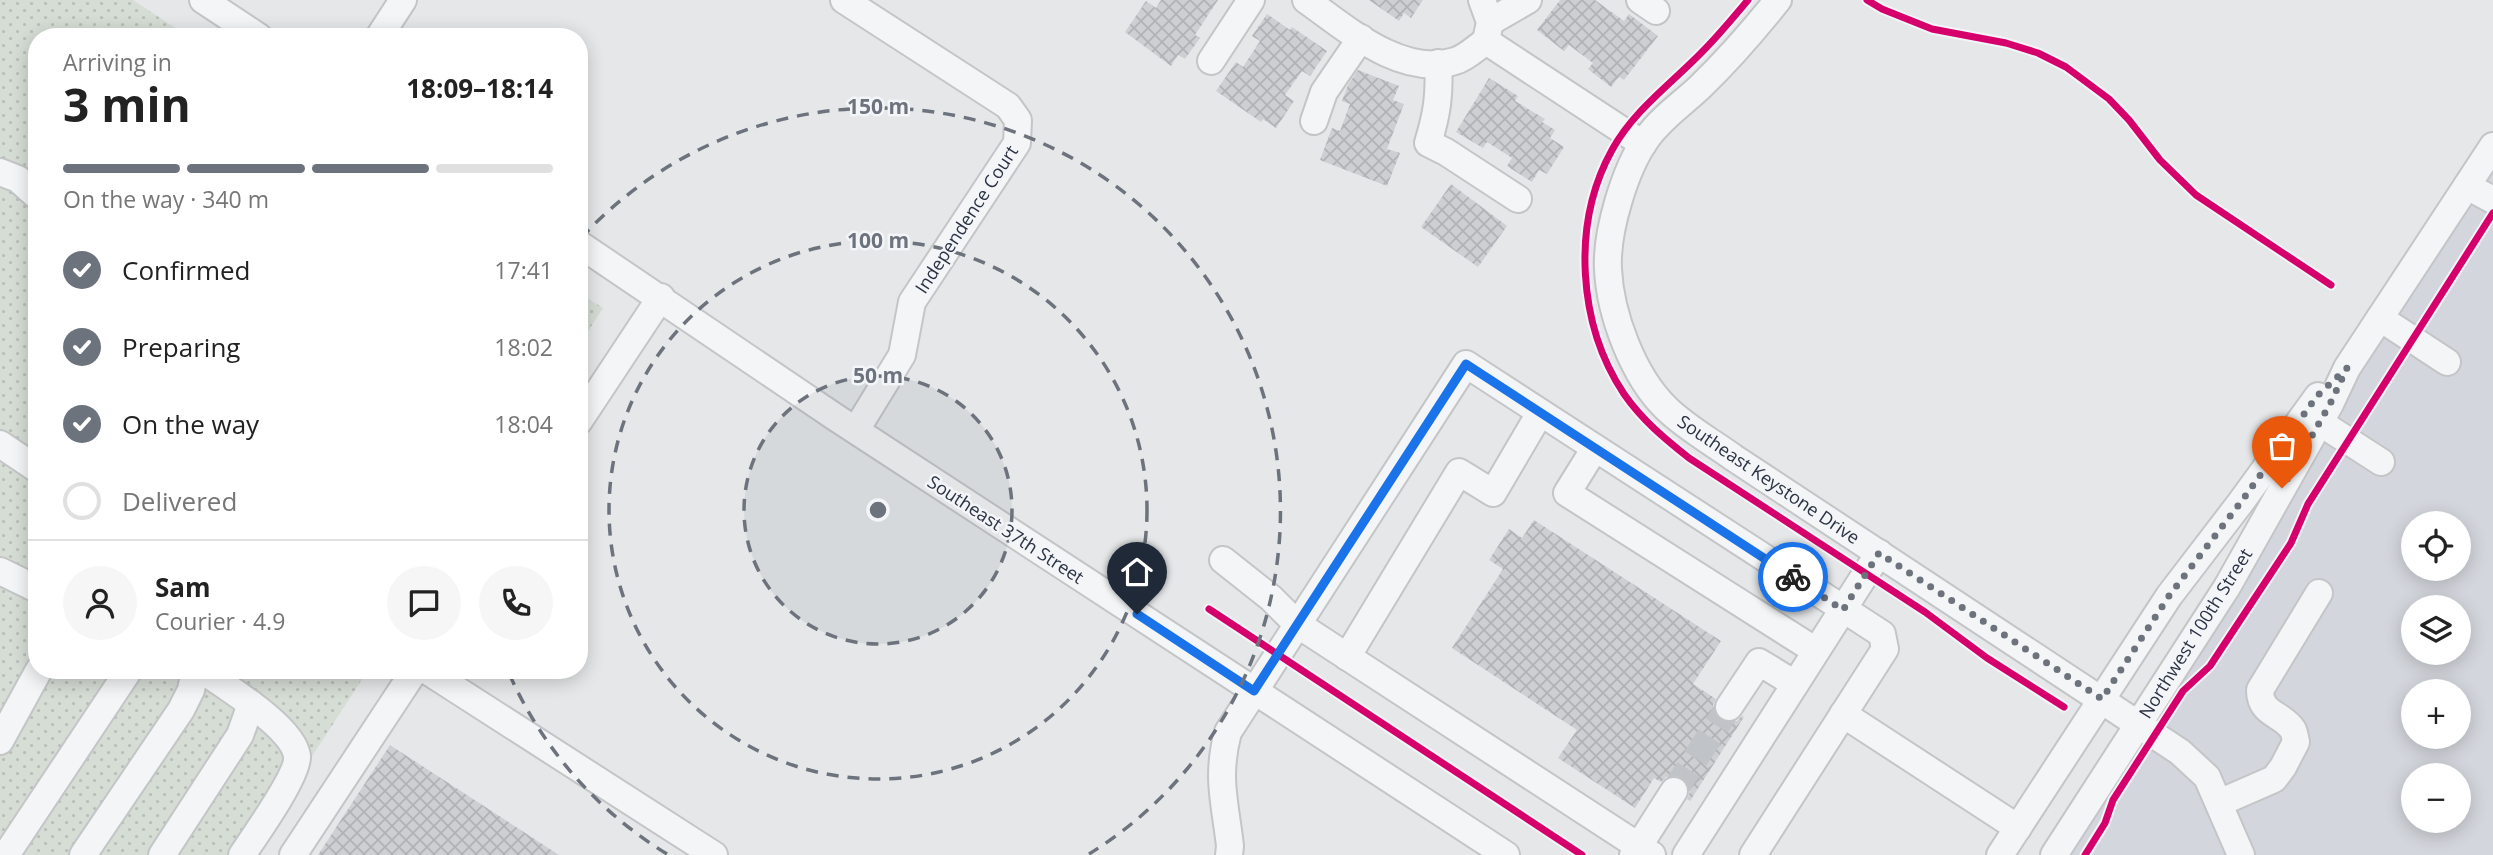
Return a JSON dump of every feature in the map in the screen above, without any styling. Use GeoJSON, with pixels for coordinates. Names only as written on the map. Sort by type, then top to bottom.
{"type":"FeatureCollection","features":[{"type":"Feature","properties":{"kind":"street"},"geometry":{"type":"LineString","coordinates":[[203,0],[245,28]]}},
{"type":"Feature","properties":{"kind":"street"},"geometry":{"type":"LineString","coordinates":[[385,28],[403,0]]}},
{"type":"Feature","properties":{"kind":"street","name":"Independence Court"},"geometry":{"type":"LineString","coordinates":[[845,0],[1008,106],[1018,120],[1017,143],[912,302],[902,355],[856,430]]}},
{"type":"Feature","properties":{"kind":"street"},"geometry":{"type":"LineString","coordinates":[[1211,61],[1251,0]]}},
{"type":"Feature","properties":{"kind":"street"},"geometry":{"type":"LineString","coordinates":[[1306,0],[1392,56],[1425,65],[1456,61],[1486,21],[1528,0]]}},
{"type":"Feature","properties":{"kind":"street","name":"Southeast Keystone Drive"},"geometry":{"type":"LineString","coordinates":[[1778,0],[1735,50],[1700,87],[1670,113],[1643,144],[1617,205],[1608,268],[1612,300],[1641,378],[1666,409],[1734,458],[2180,752],[2207,777],[2241,855]]}},
{"type":"Feature","properties":{"kind":"street"},"geometry":{"type":"LineString","coordinates":[[1486,21],[1643,144]]}},
{"type":"Feature","properties":{"kind":"street"},"geometry":{"type":"LineString","coordinates":[[1314,121],[1324,92],[1361,37]]}},
{"type":"Feature","properties":{"kind":"street"},"geometry":{"type":"LineString","coordinates":[[1438,63],[1440,92],[1428,144],[1446,152],[1518,199]]}},
{"type":"Feature","properties":{"kind":"street","name":"Northwest 100th Street"},"geometry":{"type":"LineString","coordinates":[[2054,855],[2227,587],[2330,404],[2347,368],[2493,146]]}},
{"type":"Feature","properties":{"kind":"street"},"geometry":{"type":"LineString","coordinates":[[0,172],[18,179],[28,188]]}},
{"type":"Feature","properties":{"kind":"street"},"geometry":{"type":"LineString","coordinates":[[2467,186],[2493,200]]}},
{"type":"Feature","properties":{"kind":"street","name":"Southeast 37th Street"},"geometry":{"type":"LineString","coordinates":[[588,250],[856,430],[1506,855]]}},
{"type":"Feature","properties":{"kind":"street"},"geometry":{"type":"LineString","coordinates":[[588,407],[661,297]]}},
{"type":"Feature","properties":{"kind":"street"},"geometry":{"type":"LineString","coordinates":[[2380,318],[2447,362]]}},
{"type":"Feature","properties":{"kind":"street"},"geometry":{"type":"LineString","coordinates":[[1229,855],[1221,788],[1223,752],[1228,732],[1466,364],[1882,634],[1885,649],[1753,855]]}},
{"type":"Feature","properties":{"kind":"street","name":"Northwest 100th Street"},"geometry":{"type":"LineString","coordinates":[[2000,855],[2169,596],[2317,396],[2347,368]]}},
{"type":"Feature","properties":{"kind":"street"},"geometry":{"type":"LineString","coordinates":[[1348,657],[1460,472],[1493,493],[1540,413]]}},
{"type":"Feature","properties":{"kind":"street"},"geometry":{"type":"LineString","coordinates":[[2319,422],[2381,462]]}},
{"type":"Feature","properties":{"kind":"street"},"geometry":{"type":"LineString","coordinates":[[0,444],[28,463]]}},
{"type":"Feature","properties":{"kind":"street"},"geometry":{"type":"LineString","coordinates":[[1595,448],[1567,493],[1816,651]]}},
{"type":"Feature","properties":{"kind":"street"},"geometry":{"type":"LineString","coordinates":[[1686,855],[1879,553]]}},
{"type":"Feature","properties":{"kind":"street"},"geometry":{"type":"LineString","coordinates":[[1223,560],[1271,598],[1297,624],[1641,852],[1674,790]]}},
{"type":"Feature","properties":{"kind":"street"},"geometry":{"type":"LineString","coordinates":[[0,570],[28,584]]}},
{"type":"Feature","properties":{"kind":"street"},"geometry":{"type":"LineString","coordinates":[[2219,803],[2274,779],[2296,742],[2293,730],[2265,708],[2260,700],[2260,690],[2319,593]]}},
{"type":"Feature","properties":{"kind":"street"},"geometry":{"type":"LineString","coordinates":[[1728,707],[1759,662],[1796,684]]}},
{"type":"Feature","properties":{"kind":"street"},"geometry":{"type":"LineString","coordinates":[[0,741],[34,679]]}},
{"type":"Feature","properties":{"kind":"street"},"geometry":{"type":"LineString","coordinates":[[10,849],[123,679]]}},
{"type":"Feature","properties":{"kind":"street"},"geometry":{"type":"LineString","coordinates":[[83,855],[181,710],[193,679]]}},
{"type":"Feature","properties":{"kind":"street"},"geometry":{"type":"LineString","coordinates":[[215,679],[251,705],[291,740],[298,758],[291,777],[242,855]]}},
{"type":"Feature","properties":{"kind":"street"},"geometry":{"type":"LineString","coordinates":[[293,855],[409,679]]}},
{"type":"Feature","properties":{"kind":"street"},"geometry":{"type":"LineString","coordinates":[[440,679],[714,855]]}},
{"type":"Feature","properties":{"kind":"street"},"geometry":{"type":"LineString","coordinates":[[162,855],[240,735],[251,705]]}},
{"type":"Feature","properties":{"kind":"street"},"geometry":{"type":"LineString","coordinates":[[1843,714],[2018,828]]}},
{"type":"Feature","properties":{"kind":"shaded area"},"geometry":{"type":"Polygon","coordinates":[[[0,0],[133,0],[175,28],[28,28],[28,679],[362,679],[248,855],[0,855],[0,0]]]}},
{"type":"Feature","properties":{"kind":"shaded area"},"geometry":{"type":"Polygon","coordinates":[[[2493,152],[2493,855],[2039,855],[2149,688],[2493,152]]]}},
{"type":"Feature","properties":{"kind":"shaded area"},"geometry":{"type":"Polygon","coordinates":[[[588,299],[603,308],[588,331],[588,299]]]}},
{"type":"Feature","properties":{"kind":"building"},"geometry":{"type":"Polygon","coordinates":[[[1161,0],[1218,0],[1195,35],[1200,38],[1185,59],[1178,55],[1171,66],[1125,32],[1146,1],[1156,8],[1161,0]]]}},
{"type":"Feature","properties":{"kind":"building"},"geometry":{"type":"Polygon","coordinates":[[[1369,0],[1423,0],[1411,18],[1404,13],[1399,21],[1369,0]]]}},
{"type":"Feature","properties":{"kind":"building"},"geometry":{"type":"Polygon","coordinates":[[[1560,0],[1595,0],[1624,21],[1629,14],[1658,36],[1624,80],[1619,77],[1611,87],[1588,69],[1593,63],[1569,45],[1564,51],[1537,30],[1560,0]]]}},
{"type":"Feature","properties":{"kind":"building"},"geometry":{"type":"Polygon","coordinates":[[[1267,14],[1327,51],[1310,76],[1302,71],[1285,95],[1294,101],[1276,128],[1263,119],[1261,122],[1216,91],[1236,62],[1243,67],[1260,41],[1252,36],[1267,14]]]}},
{"type":"Feature","properties":{"kind":"building"},"geometry":{"type":"Polygon","coordinates":[[[1358,70],[1399,86],[1393,100],[1404,104],[1387,149],[1400,153],[1387,186],[1320,160],[1332,128],[1340,131],[1350,104],[1342,101],[1358,70]]]}},
{"type":"Feature","properties":{"kind":"building"},"geometry":{"type":"Polygon","coordinates":[[[1489,78],[1518,96],[1515,101],[1545,119],[1542,122],[1555,130],[1550,138],[1564,147],[1547,174],[1539,170],[1532,182],[1507,166],[1512,158],[1487,142],[1483,148],[1456,132],[1489,78]]]}},
{"type":"Feature","properties":{"kind":"building"},"geometry":{"type":"Polygon","coordinates":[[[1451,184],[1507,226],[1478,267],[1421,227],[1451,184]]]}},
{"type":"Feature","properties":{"kind":"building"},"geometry":{"type":"Polygon","coordinates":[[[1534,520],[1721,641],[1693,684],[1716,699],[1713,705],[1721,720],[1729,723],[1744,717],[1690,801],[1687,799],[1690,792],[1688,784],[1683,778],[1674,775],[1661,782],[1654,778],[1635,808],[1558,758],[1577,730],[1452,648],[1503,569],[1489,560],[1509,529],[1522,538],[1534,520]]]}},
{"type":"Feature","properties":{"kind":"building"},"geometry":{"type":"Polygon","coordinates":[[[390,745],[559,855],[318,855],[390,745]]]}},
{"type":"Feature","properties":{"kind":"tunnel"},"geometry":{"type":"LineString","coordinates":[[1674,791],[1729,707]]}},
{"type":"Feature","properties":{"kind":"cycle path"},"geometry":{"type":"LineString","coordinates":[[1748,0],[1708,46],[1631,122],[1612,150],[1599,179],[1590,210],[1585,274],[1589,306],[1609,367],[1638,412],[1689,458],[1925,612],[1987,658],[2064,707]]}},
{"type":"Feature","properties":{"kind":"cycle path"},"geometry":{"type":"LineString","coordinates":[[1867,0],[1882,9],[1932,29],[2006,43],[2038,53],[2066,67],[2109,99],[2160,160],[2196,195],[2331,285]]}},
{"type":"Feature","properties":{"kind":"cycle path"},"geometry":{"type":"LineString","coordinates":[[2085,855],[2105,823],[2113,800],[2183,691],[2210,666],[2291,543],[2308,504],[2493,213]]}},
{"type":"Feature","properties":{"kind":"cycle path"},"geometry":{"type":"LineString","coordinates":[[1209,609],[1582,855]]}},
{"type":"Feature","properties":{"kind":"way so far"},"geometry":{"type":"LineString","coordinates":[[1793,577],[1843,610],[1879,553],[2102,699],[2169,596],[2317,396],[2347,368],[2330,404],[2282,488]]}},
{"type":"Feature","properties":{"kind":"route"},"geometry":{"type":"LineString","coordinates":[[1137,614],[1254,691],[1466,364],[1793,577]]}}]}
